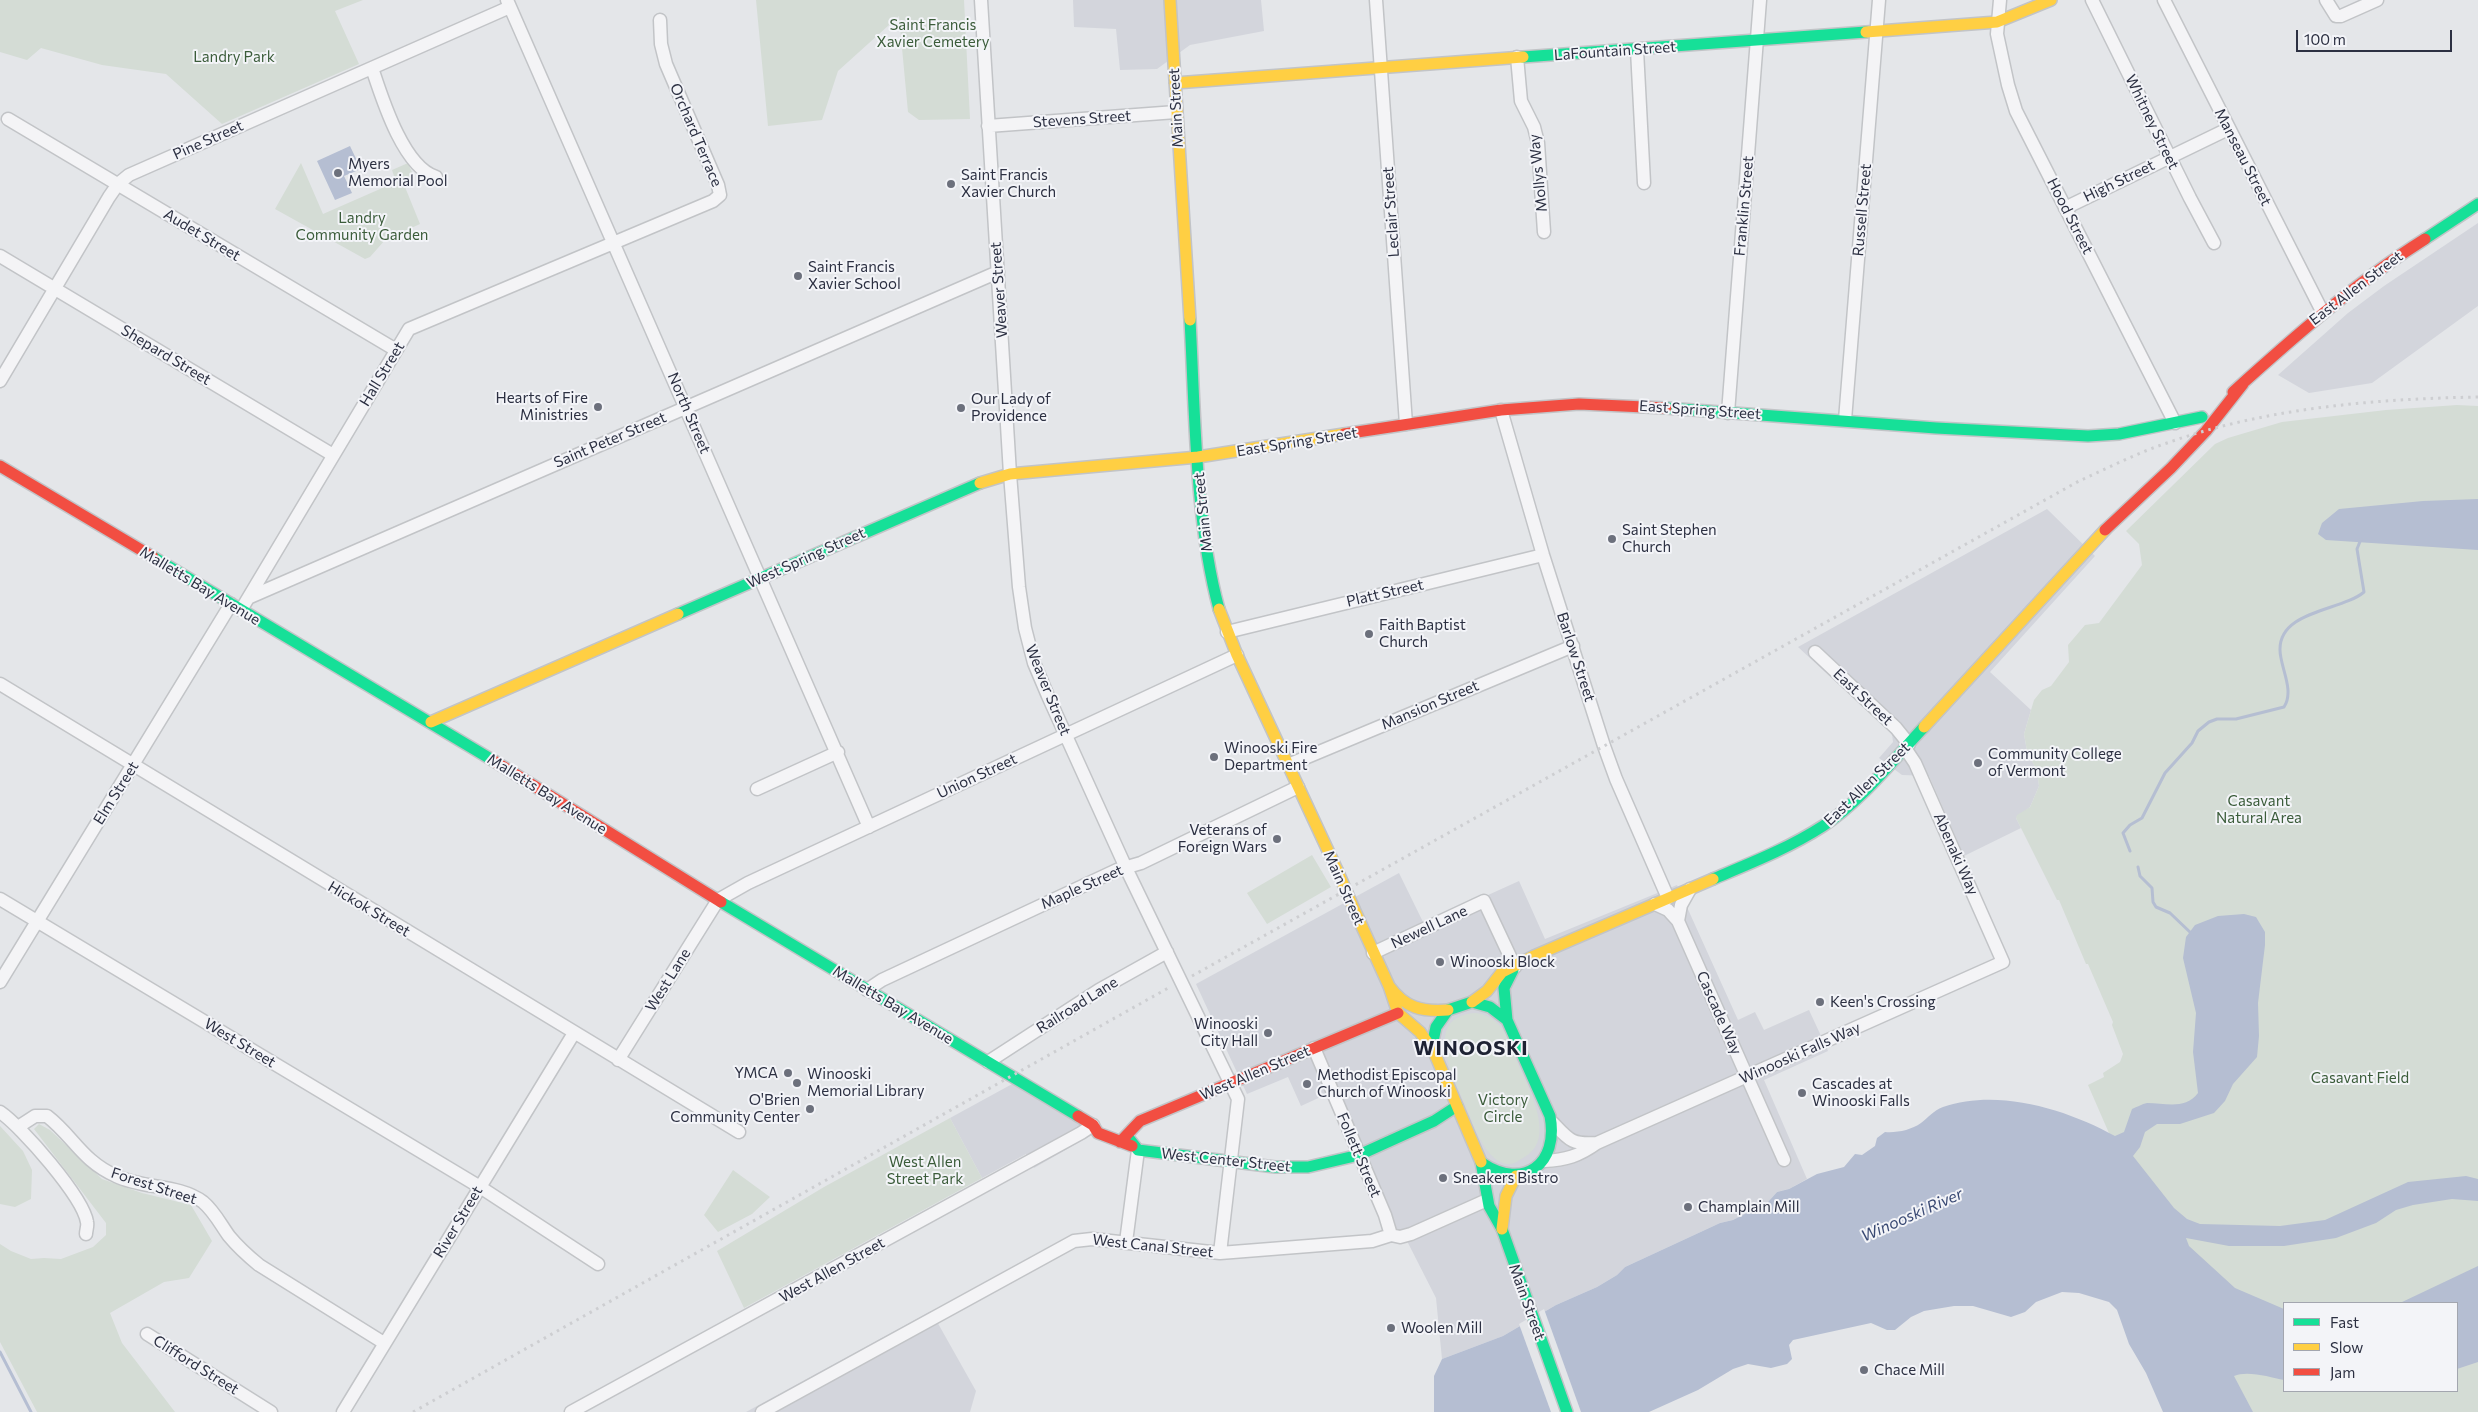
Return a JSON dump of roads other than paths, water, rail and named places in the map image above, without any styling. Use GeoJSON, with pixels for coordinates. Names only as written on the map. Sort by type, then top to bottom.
{"type":"FeatureCollection","features":[{"type":"Feature","properties":{"kind":"street","name":"Weaver Street"},"geometry":{"type":"LineString","coordinates":[[981,0],[1010,474],[1019,587],[1025,628],[1034,663],[1126,868],[1238,1099],[1220,1253]]}},
{"type":"Feature","properties":{"kind":"street","name":"Main Street"},"geometry":{"type":"LineString","coordinates":[[1170,0],[1198,457],[1205,539],[1218,611],[1389,986],[1398,1014],[1420,1032],[1434,1052]]}},
{"type":"Feature","properties":{"kind":"street","name":"Leclair Street"},"geometry":{"type":"LineString","coordinates":[[1376,0],[1406,424]]}},
{"type":"Feature","properties":{"kind":"street","name":"Franklin Street"},"geometry":{"type":"LineString","coordinates":[[1728,413],[1760,0]]}},
{"type":"Feature","properties":{"kind":"street","name":"Russell Street"},"geometry":{"type":"LineString","coordinates":[[1845,420],[1879,0]]}},
{"type":"Feature","properties":{"kind":"street","name":"Hood Street"},"geometry":{"type":"LineString","coordinates":[[2000,0],[1997,22],[1998,34],[2008,86],[2016,111],[2175,423]]}},
{"type":"Feature","properties":{"kind":"street","name":"LaFountain Street"},"geometry":{"type":"LineString","coordinates":[[1175,83],[1381,66],[1637,50],[1758,39],[1997,22],[2051,0]]}},
{"type":"Feature","properties":{"kind":"street","name":"Whitney Street"},"geometry":{"type":"LineString","coordinates":[[2092,0],[2187,193],[2214,243]]}},
{"type":"Feature","properties":{"kind":"street","name":"Manseau Street"},"geometry":{"type":"LineString","coordinates":[[2164,0],[2322,313]]}},
{"type":"Feature","properties":{"kind":"street"},"geometry":{"type":"LineString","coordinates":[[2326,0],[2336,16],[2346,15],[2377,0]]}},
{"type":"Feature","properties":{"kind":"street","name":"Pine Street"},"geometry":{"type":"LineString","coordinates":[[0,380],[118,184],[134,172],[372,68],[509,4]]}},
{"type":"Feature","properties":{"kind":"street","name":"North Street"},"geometry":{"type":"LineString","coordinates":[[509,4],[762,577],[869,827]]}},
{"type":"Feature","properties":{"kind":"street","name":"Orchard Terrace"},"geometry":{"type":"LineString","coordinates":[[614,242],[713,201],[720,194],[718,185],[666,64],[661,44],[660,20]]}},
{"type":"Feature","properties":{"kind":"street"},"geometry":{"type":"LineString","coordinates":[[1637,50],[1644,183]]}},
{"type":"Feature","properties":{"kind":"street","name":"Mollys Way"},"geometry":{"type":"LineString","coordinates":[[1517,58],[1521,101],[1537,138],[1544,232]]}},
{"type":"Feature","properties":{"kind":"street"},"geometry":{"type":"LineString","coordinates":[[372,68],[386,108],[404,144],[418,166],[424,172],[436,177]]}},
{"type":"Feature","properties":{"kind":"street","name":"Stevens Street"},"geometry":{"type":"LineString","coordinates":[[988,126],[1176,112]]}},
{"type":"Feature","properties":{"kind":"street","name":"Audet Street"},"geometry":{"type":"LineString","coordinates":[[8,119],[396,350]]}},
{"type":"Feature","properties":{"kind":"street","name":"High Street"},"geometry":{"type":"LineString","coordinates":[[2065,208],[2228,129]]}},
{"type":"Feature","properties":{"kind":"street","name":"East Allen Street"},"geometry":{"type":"LineString","coordinates":[[2188,431],[2322,313],[2403,252],[2478,204]]}},
{"type":"Feature","properties":{"kind":"street","name":"Hall Street"},"geometry":{"type":"LineString","coordinates":[[236,607],[250,597],[396,350],[406,334],[414,326],[614,242]]}},
{"type":"Feature","properties":{"kind":"street","name":"Shepard Street"},"geometry":{"type":"LineString","coordinates":[[0,256],[333,455]]}},
{"type":"Feature","properties":{"kind":"street","name":"Saint Peter Street"},"geometry":{"type":"LineString","coordinates":[[250,597],[998,272]]}},
{"type":"Feature","properties":{"kind":"street","name":"East Allen Street"},"geometry":{"type":"LineString","coordinates":[[2121,514],[2171,468],[2200,437],[2243,384]]}},
{"type":"Feature","properties":{"kind":"street","name":"East Spring Street"},"geometry":{"type":"LineString","coordinates":[[1198,457],[1501,410],[1579,404],[1628,405],[1954,429],[2088,436],[2119,434],[2202,417]]}},
{"type":"Feature","properties":{"kind":"street","name":"Barlow Street"},"geometry":{"type":"LineString","coordinates":[[1501,410],[1543,555],[1616,779],[1668,898]]}},
{"type":"Feature","properties":{"kind":"street","name":"East Allen Street"},"geometry":{"type":"LineString","coordinates":[[1472,1002],[1487,991],[1502,972],[1690,888],[1788,847],[1811,835],[1847,807],[1907,746],[2121,514],[2169,453]]}},
{"type":"Feature","properties":{"kind":"street","name":"West Spring Street"},"geometry":{"type":"LineString","coordinates":[[431,722],[968,487],[1010,474],[1198,457]]}},
{"type":"Feature","properties":{"kind":"street","name":"Malletts Bay Avenue"},"geometry":{"type":"LineString","coordinates":[[0,466],[431,722],[718,900],[1092,1125],[1102,1125],[1123,1139]]}},
{"type":"Feature","properties":{"kind":"street","name":"Platt Street"},"geometry":{"type":"LineString","coordinates":[[1227,632],[1543,555]]}},
{"type":"Feature","properties":{"kind":"street","name":"Elm Street"},"geometry":{"type":"LineString","coordinates":[[0,982],[133,765],[236,607]]}},
{"type":"Feature","properties":{"kind":"street","name":"Mansion Street"},"geometry":{"type":"LineString","coordinates":[[1288,765],[1573,646]]}},
{"type":"Feature","properties":{"kind":"street","name":"East Street"},"geometry":{"type":"LineString","coordinates":[[1815,652],[1896,728],[1907,746]]}},
{"type":"Feature","properties":{"kind":"street","name":"Union Street"},"geometry":{"type":"LineString","coordinates":[[718,900],[743,886],[1237,655]]}},
{"type":"Feature","properties":{"kind":"street","name":"Hickok Street"},"geometry":{"type":"LineString","coordinates":[[0,684],[739,1132]]}},
{"type":"Feature","properties":{"kind":"street","name":"Abenaki Way"},"geometry":{"type":"LineString","coordinates":[[1907,746],[2003,962]]}},
{"type":"Feature","properties":{"kind":"street"},"geometry":{"type":"LineString","coordinates":[[757,789],[838,752]]}},
{"type":"Feature","properties":{"kind":"street","name":"Maple Street"},"geometry":{"type":"LineString","coordinates":[[868,990],[882,980],[1141,862],[1298,787]]}},
{"type":"Feature","properties":{"kind":"street"},"geometry":{"type":"LineString","coordinates":[[1678,921],[1681,906],[1690,888]]}},
{"type":"Feature","properties":{"kind":"street","name":"West Street"},"geometry":{"type":"LineString","coordinates":[[0,898],[480,1187],[598,1264]]}},
{"type":"Feature","properties":{"kind":"street","name":"West Lane"},"geometry":{"type":"LineString","coordinates":[[618,1060],[718,900]]}},
{"type":"Feature","properties":{"kind":"street","name":"Newell Lane"},"geometry":{"type":"LineString","coordinates":[[1373,953],[1484,901],[1515,967]]}},
{"type":"Feature","properties":{"kind":"street","name":"Cascade Way"},"geometry":{"type":"LineString","coordinates":[[1655,904],[1668,910],[1678,921],[1784,1160]]}},
{"type":"Feature","properties":{"kind":"street","name":"Railroad Lane"},"geometry":{"type":"LineString","coordinates":[[988,1062],[1099,990],[1167,952]]}},
{"type":"Feature","properties":{"kind":"street","name":"Winooski Falls Way"},"geometry":{"type":"LineString","coordinates":[[1544,1160],[1572,1158],[1596,1143],[2003,962]]}},
{"type":"Feature","properties":{"kind":"street"},"geometry":{"type":"LineString","coordinates":[[1482,1163],[1500,1176],[1516,1176],[1532,1170],[1544,1160],[1553,1143],[1553,1123],[1507,1020],[1502,992],[1505,982],[1515,967]]}},
{"type":"Feature","properties":{"kind":"street","name":"Main Street"},"geometry":{"type":"LineString","coordinates":[[1389,986],[1401,1002],[1411,1008],[1425,1011],[1448,1010],[1472,1002]]}},
{"type":"Feature","properties":{"kind":"street"},"geometry":{"type":"LineString","coordinates":[[1472,1002],[1490,1007],[1507,1020]]}},
{"type":"Feature","properties":{"kind":"street","name":"Main Street"},"geometry":{"type":"LineString","coordinates":[[1448,1010],[1436,1027],[1433,1041],[1434,1052],[1452,1108],[1482,1163],[1488,1200],[1502,1229],[1567,1412]]}},
{"type":"Feature","properties":{"kind":"street","name":"West Allen Street"},"geometry":{"type":"LineString","coordinates":[[1123,1139],[1140,1121],[1398,1014]]}},
{"type":"Feature","properties":{"kind":"street","name":"River Street"},"geometry":{"type":"LineString","coordinates":[[343,1412],[574,1032]]}},
{"type":"Feature","properties":{"kind":"street","name":"Follett Street"},"geometry":{"type":"LineString","coordinates":[[1314,1048],[1388,1222],[1391,1235]]}},
{"type":"Feature","properties":{"kind":"street","name":"West Center Street"},"geometry":{"type":"LineString","coordinates":[[1123,1139],[1135,1148],[1230,1162],[1275,1167],[1302,1167],[1359,1156],[1434,1121],[1452,1108]]}},
{"type":"Feature","properties":{"kind":"street"},"geometry":{"type":"LineString","coordinates":[[0,1112],[18,1127],[33,1144],[80,1205],[87,1223],[86,1234]]}},
{"type":"Feature","properties":{"kind":"street","name":"Forest Street"},"geometry":{"type":"LineString","coordinates":[[18,1127],[35,1116],[47,1116],[82,1154],[102,1169],[129,1181],[181,1192],[197,1198],[212,1210],[241,1250],[259,1265],[384,1343]]}},
{"type":"Feature","properties":{"kind":"street","name":"Winooski Falls Way"},"geometry":{"type":"LineString","coordinates":[[1553,1123],[1572,1142],[1581,1144],[1596,1143]]}},
{"type":"Feature","properties":{"kind":"street","name":"West Allen Street"},"geometry":{"type":"LineString","coordinates":[[571,1412],[1081,1133],[1092,1125]]}},
{"type":"Feature","properties":{"kind":"street"},"geometry":{"type":"LineString","coordinates":[[1126,1242],[1135,1148]]}},
{"type":"Feature","properties":{"kind":"street","name":"Main Street"},"geometry":{"type":"LineString","coordinates":[[1502,1229],[1506,1196],[1516,1176]]}},
{"type":"Feature","properties":{"kind":"street","name":"West Canal Street"},"geometry":{"type":"LineString","coordinates":[[762,1412],[1068,1244],[1092,1239],[1220,1253],[1372,1242],[1391,1235],[1400,1237],[1411,1234],[1488,1200]]}},
{"type":"Feature","properties":{"kind":"street","name":"Clifford Street"},"geometry":{"type":"LineString","coordinates":[[147,1334],[271,1412]]}},
{"type":"Feature","properties":{"kind":"water","name":"Myers Memorial Pool"},"geometry":{"type":"Polygon","coordinates":[[[350,146],[361,169],[344,176],[352,193],[335,200],[317,161],[350,146]]]}},
{"type":"Feature","properties":{"kind":"water"},"geometry":{"type":"Polygon","coordinates":[[[2478,499],[2478,550],[2326,540],[2318,534],[2322,523],[2339,509],[2423,501],[2478,499]]]}},
{"type":"Feature","properties":{"kind":"water","name":"Winooski River"},"geometry":{"type":"Polygon","coordinates":[[[2244,914],[2256,917],[2265,932],[2258,1003],[2259,1036],[2257,1057],[2233,1084],[2225,1101],[2214,1113],[2180,1124],[2157,1124],[2145,1132],[2140,1147],[2133,1156],[2174,1208],[2187,1219],[2200,1224],[2280,1226],[2325,1220],[2408,1182],[2466,1176],[2478,1179],[2478,1201],[2452,1199],[2413,1205],[2396,1210],[2376,1223],[2336,1238],[2284,1246],[2229,1246],[2186,1238],[2189,1246],[2235,1288],[2283,1309],[2283,1380],[2252,1374],[2234,1376],[2253,1412],[2163,1412],[2146,1373],[2129,1344],[2117,1310],[2109,1302],[2079,1293],[2062,1292],[2036,1302],[2025,1312],[2011,1317],[1973,1306],[1954,1306],[1924,1311],[1911,1317],[1895,1330],[1887,1330],[1871,1323],[1793,1340],[1789,1345],[1792,1359],[1787,1364],[1771,1368],[1748,1364],[1733,1369],[1698,1390],[1649,1412],[1434,1412],[1434,1376],[1442,1359],[1503,1336],[1556,1305],[1597,1287],[1617,1275],[1625,1267],[1720,1223],[1733,1220],[1768,1202],[1777,1192],[1789,1189],[1817,1174],[1844,1167],[1855,1154],[1862,1155],[1875,1146],[1877,1138],[1885,1132],[1913,1128],[1936,1110],[1943,1107],[1964,1102],[1986,1100],[2031,1104],[2075,1117],[2115,1136],[2124,1132],[2132,1109],[2147,1103],[2181,1104],[2187,1102],[2198,1093],[2193,1052],[2196,1013],[2183,958],[2186,937],[2195,925],[2218,916],[2244,914]]]}},
{"type":"Feature","properties":{"kind":"water"},"geometry":{"type":"Polygon","coordinates":[[[2478,1266],[2478,1362],[2458,1369],[2458,1302],[2402,1302],[2478,1266]]]}},
{"type":"Feature","properties":{"kind":"waterway"},"geometry":{"type":"LineString","coordinates":[[2130,851],[2123,833],[2130,825],[2142,818],[2165,773],[2192,743],[2198,731],[2209,722],[2217,719],[2236,719],[2284,707],[2287,700],[2288,686],[2280,650],[2282,637],[2300,619],[2354,598],[2364,592],[2357,549],[2361,539]]}},
{"type":"Feature","properties":{"kind":"waterway"},"geometry":{"type":"LineString","coordinates":[[2138,867],[2140,876],[2152,888],[2153,902],[2156,907],[2170,913],[2192,934]]}},
{"type":"Feature","properties":{"kind":"waterway"},"geometry":{"type":"LineString","coordinates":[[0,1352],[31,1412]]}},
{"type":"Feature","properties":{"kind":"railway"},"geometry":{"type":"LineString","coordinates":[[1192,976],[2079,481],[2123,461],[2156,447],[2242,421],[2360,403],[2478,397]]}},
{"type":"Feature","properties":{"kind":"railway"},"geometry":{"type":"LineString","coordinates":[[413,1412],[1170,987]]}},
{"type":"Feature","properties":{"kind":"place","name":"Myers Memorial Pool"},"geometry":{"type":"Point","coordinates":[338,173]}},
{"type":"Feature","properties":{"kind":"place","name":"Saint Francis Xavier Church"},"geometry":{"type":"Point","coordinates":[951,184]}},
{"type":"Feature","properties":{"kind":"place","name":"Saint Francis Xavier School"},"geometry":{"type":"Point","coordinates":[798,276]}},
{"type":"Feature","properties":{"kind":"place","name":"Hearts of Fire Ministries"},"geometry":{"type":"Point","coordinates":[598,407]}},
{"type":"Feature","properties":{"kind":"place","name":"Our Lady of Providence"},"geometry":{"type":"Point","coordinates":[961,408]}},
{"type":"Feature","properties":{"kind":"place","name":"Saint Stephen Church"},"geometry":{"type":"Point","coordinates":[1612,539]}},
{"type":"Feature","properties":{"kind":"place","name":"Faith Baptist Church"},"geometry":{"type":"Point","coordinates":[1369,634]}},
{"type":"Feature","properties":{"kind":"place","name":"Winooski Fire Department"},"geometry":{"type":"Point","coordinates":[1214,757]}},
{"type":"Feature","properties":{"kind":"place","name":"Community College of Vermont"},"geometry":{"type":"Point","coordinates":[1978,763]}},
{"type":"Feature","properties":{"kind":"place","name":"Veterans of Foreign Wars"},"geometry":{"type":"Point","coordinates":[1277,839]}},
{"type":"Feature","properties":{"kind":"place","name":"Winooski Block"},"geometry":{"type":"Point","coordinates":[1440,962]}},
{"type":"Feature","properties":{"kind":"place","name":"Keen's Crossing"},"geometry":{"type":"Point","coordinates":[1820,1002]}},
{"type":"Feature","properties":{"kind":"place","name":"Winooski City Hall"},"geometry":{"type":"Point","coordinates":[1268,1033]}},
{"type":"Feature","properties":{"kind":"place","name":"YMCA"},"geometry":{"type":"Point","coordinates":[788,1073]}},
{"type":"Feature","properties":{"kind":"place","name":"Winooski Memorial Library"},"geometry":{"type":"Point","coordinates":[797,1083]}},
{"type":"Feature","properties":{"kind":"place","name":"Methodist Episcopal Church of Winooski"},"geometry":{"type":"Point","coordinates":[1307,1084]}},
{"type":"Feature","properties":{"kind":"place","name":"Cascades at Winooski Falls"},"geometry":{"type":"Point","coordinates":[1802,1093]}},
{"type":"Feature","properties":{"kind":"place","name":"O'Brien Community Center"},"geometry":{"type":"Point","coordinates":[810,1109]}},
{"type":"Feature","properties":{"kind":"place","name":"Sneakers Bistro"},"geometry":{"type":"Point","coordinates":[1443,1178]}},
{"type":"Feature","properties":{"kind":"place","name":"Champlain Mill"},"geometry":{"type":"Point","coordinates":[1688,1207]}},
{"type":"Feature","properties":{"kind":"place","name":"Woolen Mill"},"geometry":{"type":"Point","coordinates":[1391,1328]}},
{"type":"Feature","properties":{"kind":"place","name":"Chace Mill"},"geometry":{"type":"Point","coordinates":[1864,1370]}},
{"type":"Feature","properties":{"kind":"district","name":"WINOOSKI"},"geometry":{"type":"Point","coordinates":[1471,1048]}},
{"type":"Feature","properties":{"kind":"park label","name":"Saint Francis Xavier Cemetery"},"geometry":{"type":"Point","coordinates":[933,34]}},
{"type":"Feature","properties":{"kind":"park label","name":"Landry Park"},"geometry":{"type":"Point","coordinates":[234,57]}},
{"type":"Feature","properties":{"kind":"park label","name":"Landry Community Garden"},"geometry":{"type":"Point","coordinates":[362,226]}},
{"type":"Feature","properties":{"kind":"park label","name":"Casavant Natural Area"},"geometry":{"type":"Point","coordinates":[2259,810]}},
{"type":"Feature","properties":{"kind":"park label","name":"Casavant Field"},"geometry":{"type":"Point","coordinates":[2360,1078]}},
{"type":"Feature","properties":{"kind":"park label","name":"Victory Circle"},"geometry":{"type":"Point","coordinates":[1503,1108]}},
{"type":"Feature","properties":{"kind":"park label","name":"West Allen Street Park"},"geometry":{"type":"Point","coordinates":[925,1170]}}]}
